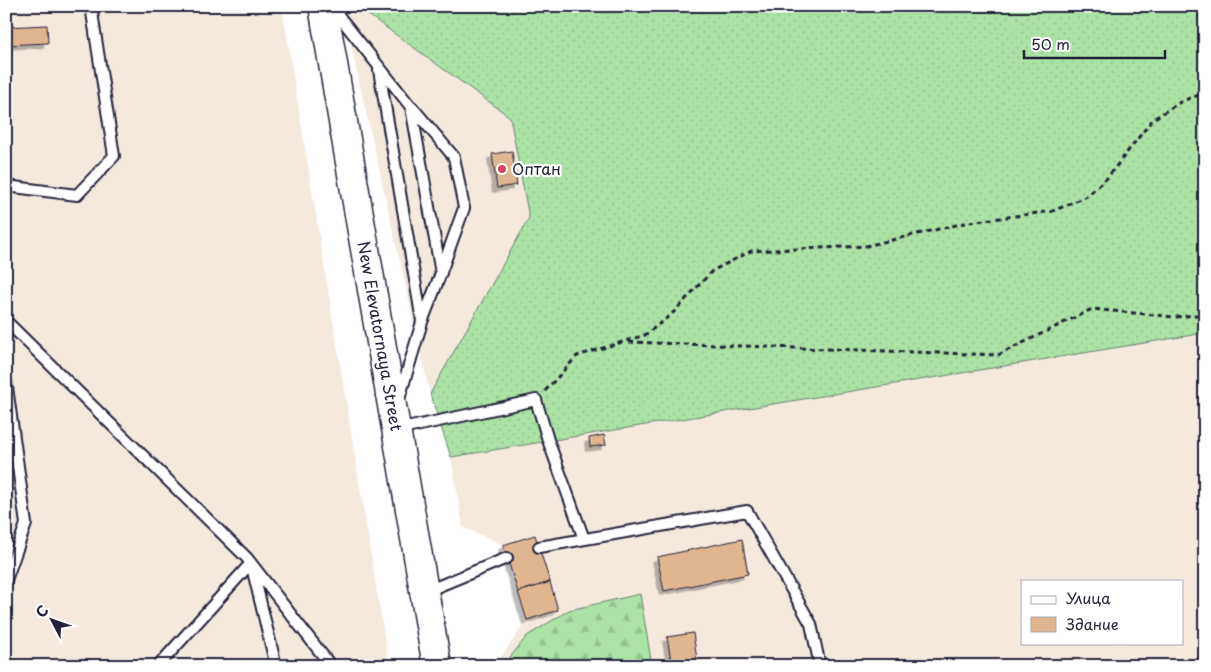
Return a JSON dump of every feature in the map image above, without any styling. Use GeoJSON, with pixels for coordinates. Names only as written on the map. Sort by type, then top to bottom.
{"type":"FeatureCollection","features":[{"type":"Feature","properties":{"kind":"main road","name":"New Elevatornaya Street"},"geometry":{"type":"LineString","coordinates":[[323,6],[437,666]]}},
{"type":"Feature","properties":{"kind":"lane"},"geometry":{"type":"LineString","coordinates":[[6,186],[77,194],[114,156],[91,6]]}},
{"type":"Feature","properties":{"kind":"lane"},"geometry":{"type":"LineString","coordinates":[[331,6],[379,68],[454,157],[464,208],[422,322],[395,423],[536,400],[548,440],[584,539]]}},
{"type":"Feature","properties":{"kind":"lane"},"geometry":{"type":"LineString","coordinates":[[379,68],[422,322]]}},
{"type":"Feature","properties":{"kind":"lane"},"geometry":{"type":"LineString","coordinates":[[412,107],[440,273]]}},
{"type":"Feature","properties":{"kind":"lane"},"geometry":{"type":"LineString","coordinates":[[6,321],[251,563],[331,666]]}},
{"type":"Feature","properties":{"kind":"lane"},"geometry":{"type":"LineString","coordinates":[[6,380],[26,524],[6,580]]}},
{"type":"Feature","properties":{"kind":"lane"},"geometry":{"type":"LineString","coordinates":[[539,547],[747,511],[811,624],[820,666]]}},
{"type":"Feature","properties":{"kind":"lane"},"geometry":{"type":"LineString","coordinates":[[423,592],[507,558]]}},
{"type":"Feature","properties":{"kind":"lane"},"geometry":{"type":"LineString","coordinates":[[158,666],[251,563]]}},
{"type":"Feature","properties":{"kind":"lane"},"geometry":{"type":"LineString","coordinates":[[251,563],[276,666]]}},
{"type":"Feature","properties":{"kind":"path"},"geometry":{"type":"LineString","coordinates":[[536,400],[577,356],[645,335],[672,314],[712,271],[751,251],[866,246],[969,222],[1052,211],[1061,208],[1085,197],[1107,178],[1153,119],[1182,101],[1205,93]]}},
{"type":"Feature","properties":{"kind":"path"},"geometry":{"type":"LineString","coordinates":[[625,342],[998,355],[1092,309],[1175,317],[1205,314]]}},
{"type":"Feature","properties":{"kind":"shaded area"},"geometry":{"type":"Polygon","coordinates":[[[6,6],[282,6],[389,666],[6,666],[6,6]]]}},
{"type":"Feature","properties":{"kind":"shaded area"},"geometry":{"type":"Polygon","coordinates":[[[342,6],[356,6],[510,117],[529,218],[430,394],[342,6]]]}},
{"type":"Feature","properties":{"kind":"shaded area"},"geometry":{"type":"Polygon","coordinates":[[[1205,333],[1205,666],[495,666],[527,620],[503,545],[463,527],[451,457],[1205,333]]]}},
{"type":"Feature","properties":{"kind":"green space"},"geometry":{"type":"Polygon","coordinates":[[[356,6],[1205,6],[1205,333],[451,457],[430,394],[529,218],[510,117],[356,6]]]}},
{"type":"Feature","properties":{"kind":"green space"},"geometry":{"type":"Polygon","coordinates":[[[640,594],[652,666],[503,666],[527,636],[569,610],[640,594]]]}},
{"type":"Feature","properties":{"kind":"building"},"geometry":{"type":"Polygon","coordinates":[[[47,25],[48,43],[6,45],[6,27],[47,25]]]}},
{"type":"Feature","properties":{"kind":"building"},"geometry":{"type":"Polygon","coordinates":[[[512,151],[517,185],[497,188],[492,154],[512,151]]]}},
{"type":"Feature","properties":{"kind":"building"},"geometry":{"type":"Polygon","coordinates":[[[604,435],[606,445],[590,447],[589,438],[604,435]]]}},
{"type":"Feature","properties":{"kind":"building"},"geometry":{"type":"Polygon","coordinates":[[[535,535],[550,582],[518,592],[503,545],[535,535]]]}},
{"type":"Feature","properties":{"kind":"building"},"geometry":{"type":"Polygon","coordinates":[[[742,539],[748,574],[664,591],[657,557],[742,539]]]}},
{"type":"Feature","properties":{"kind":"building"},"geometry":{"type":"Polygon","coordinates":[[[550,582],[558,610],[527,620],[518,592],[550,582]]]}},
{"type":"Feature","properties":{"kind":"building"},"geometry":{"type":"Polygon","coordinates":[[[693,633],[698,666],[672,666],[667,637],[693,633]]]}},
{"type":"Feature","properties":{"kind":"place","name":"Оптан"},"geometry":{"type":"Point","coordinates":[502,169]}}]}
